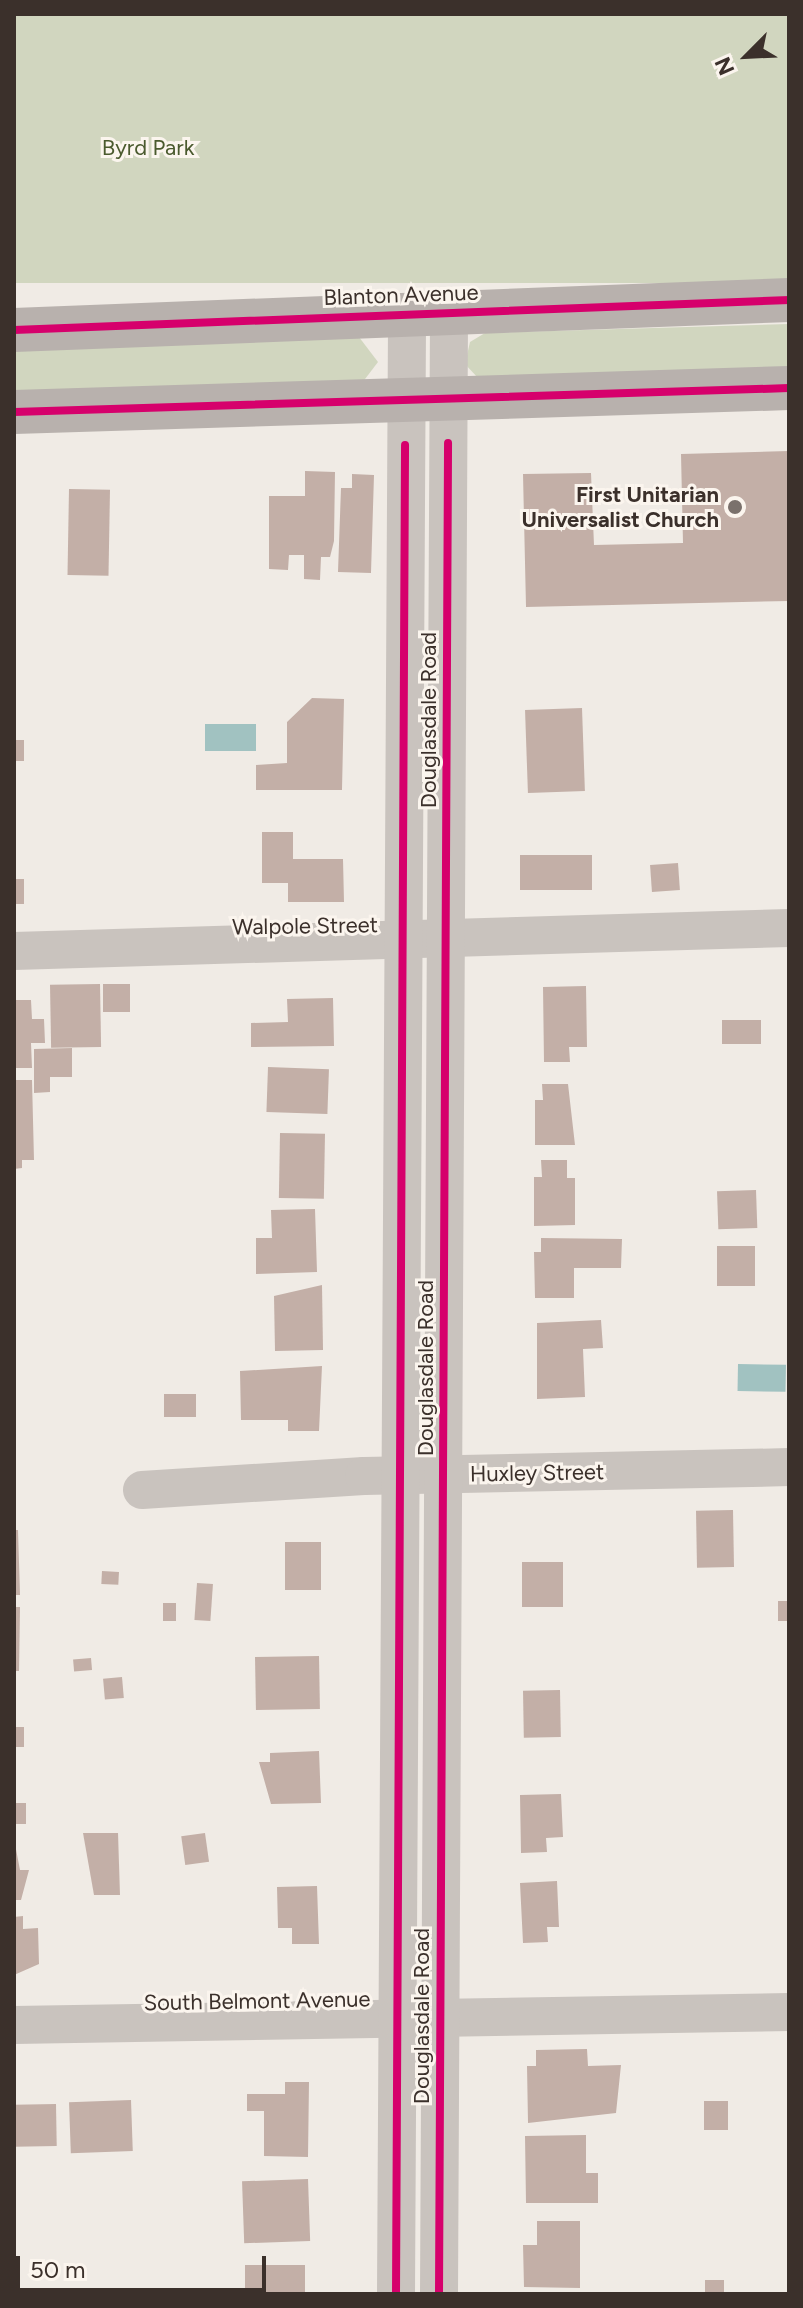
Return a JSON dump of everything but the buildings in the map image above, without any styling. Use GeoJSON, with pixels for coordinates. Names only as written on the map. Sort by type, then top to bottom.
{"type":"FeatureCollection","features":[{"type":"Feature","properties":{"kind":"main road","name":"Blanton Avenue"},"geometry":{"type":"LineString","coordinates":[[14,330],[789,300]]}},
{"type":"Feature","properties":{"kind":"main road"},"geometry":{"type":"LineString","coordinates":[[14,412],[789,388]]}},
{"type":"Feature","properties":{"kind":"street","name":"Douglasdale Road"},"geometry":{"type":"LineString","coordinates":[[396,2294],[404,942],[428,312]]}},
{"type":"Feature","properties":{"kind":"street","name":"Douglasdale Road"},"geometry":{"type":"LineString","coordinates":[[427,398],[446,941],[439,2294]]}},
{"type":"Feature","properties":{"kind":"street","name":"Walpole Street"},"geometry":{"type":"LineString","coordinates":[[14,951],[446,941],[789,928]]}},
{"type":"Feature","properties":{"kind":"street","name":"Huxley Street"},"geometry":{"type":"LineString","coordinates":[[142,1490],[400,1475],[789,1467]]}},
{"type":"Feature","properties":{"kind":"street","name":"South Belmont Avenue"},"geometry":{"type":"LineString","coordinates":[[14,2025],[398,2016],[789,2012]]}},
{"type":"Feature","properties":{"kind":"green space","name":"Byrd Park"},"geometry":{"type":"Polygon","coordinates":[[[14,14],[789,14],[789,283],[14,283],[14,14]]]}},
{"type":"Feature","properties":{"kind":"green space"},"geometry":{"type":"Polygon","coordinates":[[[789,324],[789,372],[478,378],[465,364],[470,342],[485,333],[789,324]]]}},
{"type":"Feature","properties":{"kind":"green space"},"geometry":{"type":"Polygon","coordinates":[[[359,337],[378,362],[362,383],[14,398],[14,346],[359,337]]]}},
{"type":"Feature","properties":{"kind":"water"},"geometry":{"type":"Polygon","coordinates":[[[205,724],[256,724],[256,751],[205,751],[205,724]]]}},
{"type":"Feature","properties":{"kind":"water"},"geometry":{"type":"Polygon","coordinates":[[[738,1364],[786,1365],[786,1392],[738,1391],[738,1364]]]}},
{"type":"Feature","properties":{"kind":"cycle path"},"geometry":{"type":"LineString","coordinates":[[14,330],[789,300]]}},
{"type":"Feature","properties":{"kind":"cycle path"},"geometry":{"type":"LineString","coordinates":[[14,412],[789,388]]}},
{"type":"Feature","properties":{"kind":"cycle path"},"geometry":{"type":"LineString","coordinates":[[439,2294],[448,443]]}},
{"type":"Feature","properties":{"kind":"cycle path"},"geometry":{"type":"LineString","coordinates":[[396,2294],[405,445]]}},
{"type":"Feature","properties":{"kind":"place","name":"First Unitarian Universalist Church"},"geometry":{"type":"Point","coordinates":[735,507]}}]}
